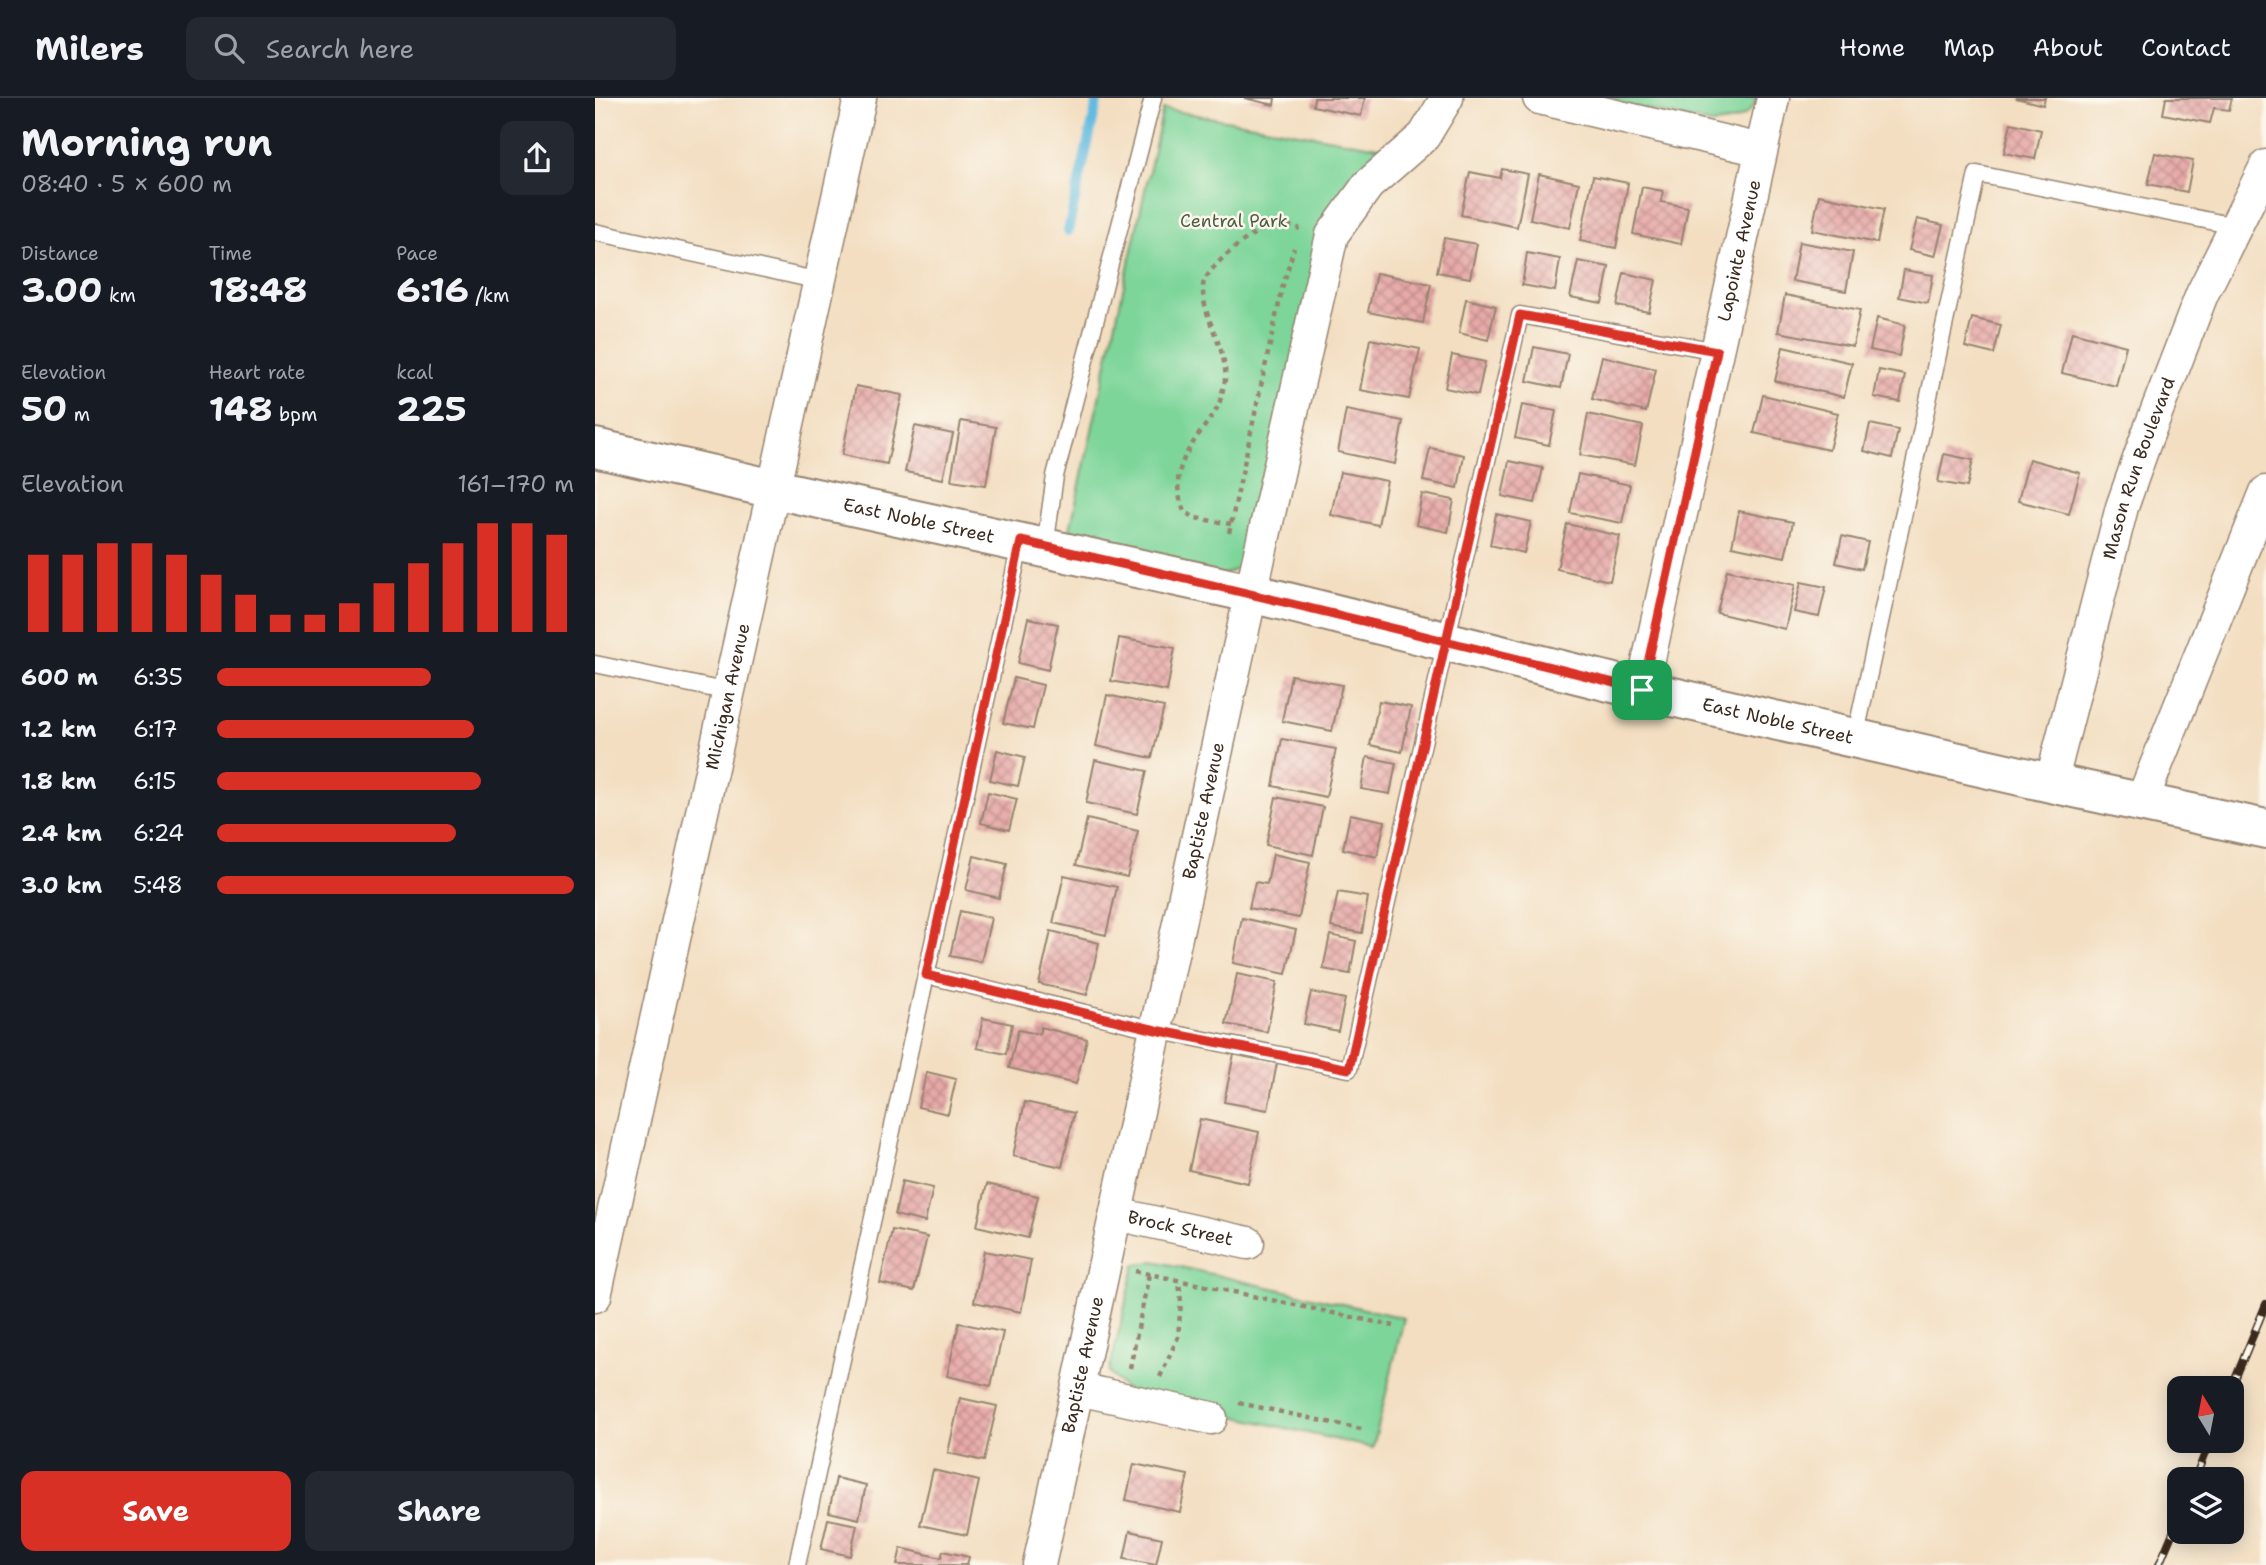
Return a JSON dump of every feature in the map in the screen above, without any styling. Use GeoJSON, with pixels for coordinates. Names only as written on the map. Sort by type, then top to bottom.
{"type":"FeatureCollection","features":[{"type":"Feature","properties":{"kind":"street","name":"Michigan Avenue"},"geometry":{"type":"LineString","coordinates":[[595,1296],[860,98]]}},
{"type":"Feature","properties":{"kind":"street","name":"Baptiste Avenue"},"geometry":{"type":"LineString","coordinates":[[1039,1565],[1332,235],[1368,185],[1424,135],[1447,98]]}},
{"type":"Feature","properties":{"kind":"street"},"geometry":{"type":"LineString","coordinates":[[1539,98],[1762,150]]}},
{"type":"Feature","properties":{"kind":"street","name":"Lapointe Avenue"},"geometry":{"type":"LineString","coordinates":[[1642,690],[1773,98]]}},
{"type":"Feature","properties":{"kind":"street","name":"Mason Run Boulevard"},"geometry":{"type":"LineString","coordinates":[[2051,783],[2122,507],[2202,294],[2266,166]]}},
{"type":"Feature","properties":{"kind":"street","name":"East Noble Street"},"geometry":{"type":"LineString","coordinates":[[595,448],[1251,593],[1642,690],[2266,829]]}},
{"type":"Feature","properties":{"kind":"street"},"geometry":{"type":"LineString","coordinates":[[2140,803],[2266,492]]}},
{"type":"Feature","properties":{"kind":"street","name":"Brock Street"},"geometry":{"type":"LineString","coordinates":[[1116,1214],[1248,1243]]}},
{"type":"Feature","properties":{"kind":"street"},"geometry":{"type":"LineString","coordinates":[[1078,1389],[1211,1418]]}},
{"type":"Feature","properties":{"kind":"lane"},"geometry":{"type":"LineString","coordinates":[[797,1565],[926,975],[1033,544],[1055,476],[1153,98]]}},
{"type":"Feature","properties":{"kind":"lane"},"geometry":{"type":"LineString","coordinates":[[1855,738],[1977,174],[2235,226]]}},
{"type":"Feature","properties":{"kind":"lane"},"geometry":{"type":"LineString","coordinates":[[595,232],[820,281]]}},
{"type":"Feature","properties":{"kind":"lane"},"geometry":{"type":"LineString","coordinates":[[926,975],[1156,1030],[1349,1069],[1520,315],[1717,351]]}},
{"type":"Feature","properties":{"kind":"lane"},"geometry":{"type":"LineString","coordinates":[[595,664],[729,692]]}},
{"type":"Feature","properties":{"kind":"path"},"geometry":{"type":"LineString","coordinates":[[1267,227],[1296,227],[1301,230],[1282,289],[1231,524],[1195,517],[1184,511],[1176,488],[1182,460],[1217,408],[1225,381],[1223,360],[1209,320],[1203,285],[1208,272],[1219,262],[1267,227]]}},
{"type":"Feature","properties":{"kind":"path"},"geometry":{"type":"LineString","coordinates":[[1135,1271],[1394,1326]]}},
{"type":"Feature","properties":{"kind":"path"},"geometry":{"type":"LineString","coordinates":[[1127,1379],[1149,1274]]}},
{"type":"Feature","properties":{"kind":"path"},"geometry":{"type":"LineString","coordinates":[[1156,1386],[1178,1336],[1181,1302],[1179,1280]]}},
{"type":"Feature","properties":{"kind":"green space"},"geometry":{"type":"Polygon","coordinates":[[[1596,98],[1757,98],[1745,115],[1711,124],[1596,98]]]}},
{"type":"Feature","properties":{"kind":"green space","name":"Central Park"},"geometry":{"type":"Polygon","coordinates":[[[1163,109],[1395,150],[1360,189],[1242,567],[1215,578],[1067,543],[1163,109]]]}},
{"type":"Feature","properties":{"kind":"green space"},"geometry":{"type":"Polygon","coordinates":[[[1154,1261],[1404,1318],[1373,1448],[1128,1392],[1109,1372],[1135,1265],[1154,1261]]]}},
{"type":"Feature","properties":{"kind":"building"},"geometry":{"type":"Polygon","coordinates":[[[1244,98],[1275,98],[1274,105],[1244,98]]]}},
{"type":"Feature","properties":{"kind":"building"},"geometry":{"type":"Polygon","coordinates":[[[1314,98],[1365,98],[1361,116],[1313,106],[1314,98]]]}},
{"type":"Feature","properties":{"kind":"building"},"geometry":{"type":"Polygon","coordinates":[[[2016,98],[2045,98],[2043,105],[2016,98]]]}},
{"type":"Feature","properties":{"kind":"building"},"geometry":{"type":"Polygon","coordinates":[[[2166,98],[2232,98],[2229,110],[2214,108],[2210,123],[2163,114],[2166,98]]]}},
{"type":"Feature","properties":{"kind":"building"},"geometry":{"type":"Polygon","coordinates":[[[2011,123],[2041,130],[2035,159],[2004,153],[2011,123]]]}},
{"type":"Feature","properties":{"kind":"building"},"geometry":{"type":"Polygon","coordinates":[[[2155,153],[2193,161],[2187,192],[2148,184],[2155,153]]]}},
{"type":"Feature","properties":{"kind":"building"},"geometry":{"type":"Polygon","coordinates":[[[1502,169],[1528,174],[1517,227],[1461,215],[1470,172],[1500,178],[1502,169]]]}},
{"type":"Feature","properties":{"kind":"building"},"geometry":{"type":"Polygon","coordinates":[[[1539,174],[1579,183],[1570,228],[1530,219],[1539,174]]]}},
{"type":"Feature","properties":{"kind":"building"},"geometry":{"type":"Polygon","coordinates":[[[1593,176],[1628,183],[1616,248],[1580,241],[1593,176]]]}},
{"type":"Feature","properties":{"kind":"building"},"geometry":{"type":"Polygon","coordinates":[[[1642,187],[1663,191],[1661,202],[1688,207],[1681,244],[1633,234],[1642,187]]]}},
{"type":"Feature","properties":{"kind":"building"},"geometry":{"type":"Polygon","coordinates":[[[1819,195],[1884,209],[1877,243],[1812,230],[1819,195]]]}},
{"type":"Feature","properties":{"kind":"building"},"geometry":{"type":"Polygon","coordinates":[[[1917,219],[1943,225],[1935,256],[1909,250],[1917,219]]]}},
{"type":"Feature","properties":{"kind":"building"},"geometry":{"type":"Polygon","coordinates":[[[1444,238],[1477,244],[1470,278],[1437,272],[1444,238]]]}},
{"type":"Feature","properties":{"kind":"building"},"geometry":{"type":"Polygon","coordinates":[[[1799,242],[1853,252],[1846,291],[1792,281],[1799,242]]]}},
{"type":"Feature","properties":{"kind":"building"},"geometry":{"type":"Polygon","coordinates":[[[1527,253],[1560,259],[1555,291],[1522,285],[1527,253]]]}},
{"type":"Feature","properties":{"kind":"building"},"geometry":{"type":"Polygon","coordinates":[[[1578,261],[1609,267],[1602,303],[1570,297],[1578,261]]]}},
{"type":"Feature","properties":{"kind":"building"},"geometry":{"type":"Polygon","coordinates":[[[1904,270],[1933,275],[1928,303],[1899,297],[1904,270]]]}},
{"type":"Feature","properties":{"kind":"building"},"geometry":{"type":"Polygon","coordinates":[[[1376,273],[1431,284],[1423,323],[1368,312],[1376,273]]]}},
{"type":"Feature","properties":{"kind":"building"},"geometry":{"type":"Polygon","coordinates":[[[1624,273],[1656,280],[1649,312],[1617,306],[1624,273]]]}},
{"type":"Feature","properties":{"kind":"building"},"geometry":{"type":"Polygon","coordinates":[[[1785,295],[1860,310],[1853,346],[1778,332],[1785,295]]]}},
{"type":"Feature","properties":{"kind":"building"},"geometry":{"type":"Polygon","coordinates":[[[1466,299],[1496,306],[1488,340],[1459,333],[1466,299]]]}},
{"type":"Feature","properties":{"kind":"building"},"geometry":{"type":"Polygon","coordinates":[[[1877,318],[1905,325],[1899,356],[1870,350],[1877,318]]]}},
{"type":"Feature","properties":{"kind":"building"},"geometry":{"type":"Polygon","coordinates":[[[1972,318],[2001,325],[1994,354],[1965,347],[1972,318]]]}},
{"type":"Feature","properties":{"kind":"building"},"geometry":{"type":"Polygon","coordinates":[[[2072,332],[2126,346],[2116,386],[2062,373],[2072,332]]]}},
{"type":"Feature","properties":{"kind":"building"},"geometry":{"type":"Polygon","coordinates":[[[1370,339],[1420,349],[1409,399],[1360,390],[1370,339]]]}},
{"type":"Feature","properties":{"kind":"building"},"geometry":{"type":"Polygon","coordinates":[[[1534,347],[1568,354],[1561,388],[1527,381],[1534,347]]]}},
{"type":"Feature","properties":{"kind":"building"},"geometry":{"type":"Polygon","coordinates":[[[1783,347],[1852,363],[1844,397],[1775,381],[1783,347]]]}},
{"type":"Feature","properties":{"kind":"building"},"geometry":{"type":"Polygon","coordinates":[[[1452,355],[1485,362],[1478,395],[1445,388],[1452,355]]]}},
{"type":"Feature","properties":{"kind":"building"},"geometry":{"type":"Polygon","coordinates":[[[1602,356],[1656,369],[1646,412],[1592,399],[1602,356]]]}},
{"type":"Feature","properties":{"kind":"building"},"geometry":{"type":"Polygon","coordinates":[[[1879,370],[1905,375],[1900,402],[1874,397],[1879,370]]]}},
{"type":"Feature","properties":{"kind":"building"},"geometry":{"type":"Polygon","coordinates":[[[856,386],[902,395],[887,464],[842,455],[856,386]]]}},
{"type":"Feature","properties":{"kind":"building"},"geometry":{"type":"Polygon","coordinates":[[[1763,395],[1838,413],[1829,450],[1754,433],[1763,395]]]}},
{"type":"Feature","properties":{"kind":"building"},"geometry":{"type":"Polygon","coordinates":[[[1522,405],[1556,411],[1549,445],[1515,438],[1522,405]]]}},
{"type":"Feature","properties":{"kind":"building"},"geometry":{"type":"Polygon","coordinates":[[[1346,410],[1403,421],[1395,464],[1338,452],[1346,410]]]}},
{"type":"Feature","properties":{"kind":"building"},"geometry":{"type":"Polygon","coordinates":[[[1588,414],[1643,426],[1635,465],[1580,455],[1588,414]]]}},
{"type":"Feature","properties":{"kind":"building"},"geometry":{"type":"Polygon","coordinates":[[[961,421],[996,427],[986,485],[951,480],[961,421]]]}},
{"type":"Feature","properties":{"kind":"building"},"geometry":{"type":"Polygon","coordinates":[[[1870,424],[1898,430],[1892,458],[1864,451],[1870,424]]]}},
{"type":"Feature","properties":{"kind":"building"},"geometry":{"type":"Polygon","coordinates":[[[915,426],[953,434],[943,479],[905,472],[915,426]]]}},
{"type":"Feature","properties":{"kind":"building"},"geometry":{"type":"Polygon","coordinates":[[[1430,448],[1464,455],[1458,488],[1423,481],[1430,448]]]}},
{"type":"Feature","properties":{"kind":"building"},"geometry":{"type":"Polygon","coordinates":[[[1944,454],[1973,460],[1967,487],[1938,482],[1944,454]]]}},
{"type":"Feature","properties":{"kind":"building"},"geometry":{"type":"Polygon","coordinates":[[[2029,459],[2080,473],[2069,514],[2018,501],[2029,459]]]}},
{"type":"Feature","properties":{"kind":"building"},"geometry":{"type":"Polygon","coordinates":[[[1509,461],[1543,468],[1535,503],[1502,496],[1509,461]]]}},
{"type":"Feature","properties":{"kind":"building"},"geometry":{"type":"Polygon","coordinates":[[[1340,472],[1387,481],[1378,525],[1331,515],[1340,472]]]}},
{"type":"Feature","properties":{"kind":"building"},"geometry":{"type":"Polygon","coordinates":[[[1578,474],[1630,485],[1622,523],[1570,513],[1578,474]]]}},
{"type":"Feature","properties":{"kind":"building"},"geometry":{"type":"Polygon","coordinates":[[[1422,494],[1454,500],[1448,532],[1416,525],[1422,494]]]}},
{"type":"Feature","properties":{"kind":"building"},"geometry":{"type":"Polygon","coordinates":[[[1739,511],[1793,522],[1785,557],[1732,546],[1739,511]]]}},
{"type":"Feature","properties":{"kind":"building"},"geometry":{"type":"Polygon","coordinates":[[[1496,514],[1531,522],[1524,553],[1490,545],[1496,514]]]}},
{"type":"Feature","properties":{"kind":"building"},"geometry":{"type":"Polygon","coordinates":[[[1567,524],[1620,536],[1610,581],[1557,569],[1567,524]]]}},
{"type":"Feature","properties":{"kind":"building"},"geometry":{"type":"Polygon","coordinates":[[[1842,536],[1868,542],[1862,569],[1836,563],[1842,536]]]}},
{"type":"Feature","properties":{"kind":"building"},"geometry":{"type":"Polygon","coordinates":[[[1727,570],[1795,585],[1785,629],[1717,613],[1727,570]]]}},
{"type":"Feature","properties":{"kind":"building"},"geometry":{"type":"Polygon","coordinates":[[[1801,582],[1826,587],[1819,617],[1794,612],[1801,582]]]}},
{"type":"Feature","properties":{"kind":"building"},"geometry":{"type":"Polygon","coordinates":[[[1028,618],[1058,624],[1048,670],[1018,663],[1028,618]]]}},
{"type":"Feature","properties":{"kind":"building"},"geometry":{"type":"Polygon","coordinates":[[[1119,638],[1175,648],[1167,691],[1111,681],[1119,638]]]}},
{"type":"Feature","properties":{"kind":"building"},"geometry":{"type":"Polygon","coordinates":[[[1291,675],[1342,685],[1332,731],[1282,721],[1291,675]]]}},
{"type":"Feature","properties":{"kind":"building"},"geometry":{"type":"Polygon","coordinates":[[[1014,678],[1043,685],[1033,729],[1003,723],[1014,678]]]}},
{"type":"Feature","properties":{"kind":"building"},"geometry":{"type":"Polygon","coordinates":[[[1107,695],[1164,707],[1152,758],[1096,746],[1107,695]]]}},
{"type":"Feature","properties":{"kind":"building"},"geometry":{"type":"Polygon","coordinates":[[[1379,701],[1411,707],[1402,752],[1370,745],[1379,701]]]}},
{"type":"Feature","properties":{"kind":"building"},"geometry":{"type":"Polygon","coordinates":[[[1282,739],[1336,749],[1326,797],[1273,786],[1282,739]]]}},
{"type":"Feature","properties":{"kind":"building"},"geometry":{"type":"Polygon","coordinates":[[[997,750],[1025,757],[1018,786],[990,780],[997,750]]]}},
{"type":"Feature","properties":{"kind":"building"},"geometry":{"type":"Polygon","coordinates":[[[1367,757],[1396,763],[1390,794],[1361,789],[1367,757]]]}},
{"type":"Feature","properties":{"kind":"building"},"geometry":{"type":"Polygon","coordinates":[[[1095,760],[1147,771],[1137,814],[1086,803],[1095,760]]]}},
{"type":"Feature","properties":{"kind":"building"},"geometry":{"type":"Polygon","coordinates":[[[988,792],[1017,799],[1009,830],[981,823],[988,792]]]}},
{"type":"Feature","properties":{"kind":"building"},"geometry":{"type":"Polygon","coordinates":[[[1276,797],[1323,807],[1313,855],[1266,845],[1276,797]]]}},
{"type":"Feature","properties":{"kind":"building"},"geometry":{"type":"Polygon","coordinates":[[[1350,814],[1385,821],[1377,857],[1343,849],[1350,814]]]}},
{"type":"Feature","properties":{"kind":"building"},"geometry":{"type":"Polygon","coordinates":[[[1087,819],[1138,831],[1127,877],[1076,865],[1087,819]]]}},
{"type":"Feature","properties":{"kind":"building"},"geometry":{"type":"Polygon","coordinates":[[[1273,854],[1310,862],[1299,918],[1249,908],[1255,882],[1267,884],[1273,854]]]}},
{"type":"Feature","properties":{"kind":"building"},"geometry":{"type":"Polygon","coordinates":[[[974,856],[1007,864],[999,898],[966,890],[974,856]]]}},
{"type":"Feature","properties":{"kind":"building"},"geometry":{"type":"Polygon","coordinates":[[[1064,875],[1117,887],[1106,935],[1053,923],[1064,875]]]}},
{"type":"Feature","properties":{"kind":"building"},"geometry":{"type":"Polygon","coordinates":[[[1338,892],[1368,897],[1362,933],[1331,927],[1338,892]]]}},
{"type":"Feature","properties":{"kind":"building"},"geometry":{"type":"Polygon","coordinates":[[[960,911],[991,918],[981,962],[950,956],[960,911]]]}},
{"type":"Feature","properties":{"kind":"building"},"geometry":{"type":"Polygon","coordinates":[[[1242,918],[1296,930],[1286,974],[1233,963],[1242,918]]]}},
{"type":"Feature","properties":{"kind":"building"},"geometry":{"type":"Polygon","coordinates":[[[1051,931],[1099,943],[1087,995],[1039,984],[1051,931]]]}},
{"type":"Feature","properties":{"kind":"building"},"geometry":{"type":"Polygon","coordinates":[[[1330,935],[1356,941],[1350,974],[1323,969],[1330,935]]]}},
{"type":"Feature","properties":{"kind":"building"},"geometry":{"type":"Polygon","coordinates":[[[1237,974],[1277,982],[1267,1032],[1226,1024],[1237,974]]]}},
{"type":"Feature","properties":{"kind":"building"},"geometry":{"type":"Polygon","coordinates":[[[1311,992],[1345,999],[1338,1031],[1304,1024],[1311,992]]]}},
{"type":"Feature","properties":{"kind":"building"},"geometry":{"type":"Polygon","coordinates":[[[983,1018],[1012,1024],[1006,1054],[977,1048],[983,1018]]]}},
{"type":"Feature","properties":{"kind":"building"},"geometry":{"type":"Polygon","coordinates":[[[1041,1027],[1087,1039],[1076,1084],[1009,1068],[1018,1030],[1039,1034],[1041,1027]]]}},
{"type":"Feature","properties":{"kind":"building"},"geometry":{"type":"Polygon","coordinates":[[[1234,1054],[1277,1063],[1268,1110],[1224,1102],[1234,1054]]]}},
{"type":"Feature","properties":{"kind":"building"},"geometry":{"type":"Polygon","coordinates":[[[927,1072],[956,1079],[948,1114],[918,1107],[927,1072]]]}},
{"type":"Feature","properties":{"kind":"building"},"geometry":{"type":"Polygon","coordinates":[[[1025,1102],[1074,1113],[1062,1167],[1013,1156],[1025,1102]]]}},
{"type":"Feature","properties":{"kind":"building"},"geometry":{"type":"Polygon","coordinates":[[[1200,1119],[1259,1132],[1248,1183],[1189,1170],[1200,1119]]]}},
{"type":"Feature","properties":{"kind":"building"},"geometry":{"type":"Polygon","coordinates":[[[902,1181],[933,1188],[925,1222],[895,1215],[902,1181]]]}},
{"type":"Feature","properties":{"kind":"building"},"geometry":{"type":"Polygon","coordinates":[[[987,1184],[1038,1196],[1028,1238],[977,1226],[987,1184]]]}},
{"type":"Feature","properties":{"kind":"building"},"geometry":{"type":"Polygon","coordinates":[[[892,1230],[927,1237],[914,1291],[880,1283],[892,1230]]]}},
{"type":"Feature","properties":{"kind":"building"},"geometry":{"type":"Polygon","coordinates":[[[984,1251],[1031,1260],[1021,1312],[974,1302],[984,1251]]]}},
{"type":"Feature","properties":{"kind":"building"},"geometry":{"type":"Polygon","coordinates":[[[959,1323],[1003,1332],[991,1386],[947,1376],[959,1323]]]}},
{"type":"Feature","properties":{"kind":"building"},"geometry":{"type":"Polygon","coordinates":[[[960,1398],[997,1406],[984,1461],[948,1453],[960,1398]]]}},
{"type":"Feature","properties":{"kind":"building"},"geometry":{"type":"Polygon","coordinates":[[[1134,1464],[1188,1475],[1180,1512],[1126,1500],[1134,1464]]]}},
{"type":"Feature","properties":{"kind":"building"},"geometry":{"type":"Polygon","coordinates":[[[933,1470],[979,1481],[967,1535],[920,1525],[933,1470]]]}},
{"type":"Feature","properties":{"kind":"building"},"geometry":{"type":"Polygon","coordinates":[[[836,1478],[866,1485],[859,1519],[829,1512],[836,1478]]]}},
{"type":"Feature","properties":{"kind":"building"},"geometry":{"type":"Polygon","coordinates":[[[828,1519],[857,1525],[850,1556],[821,1549],[828,1519]]]}},
{"type":"Feature","properties":{"kind":"building"},"geometry":{"type":"Polygon","coordinates":[[[1130,1531],[1162,1538],[1156,1565],[1124,1559],[1130,1531]]]}},
{"type":"Feature","properties":{"kind":"building"},"geometry":{"type":"Polygon","coordinates":[[[901,1548],[941,1558],[943,1551],[969,1557],[967,1565],[897,1565],[901,1548]]]}},
{"type":"Feature","properties":{"kind":"waterway"},"geometry":{"type":"LineString","coordinates":[[1068,231],[1098,98]]}},
{"type":"Feature","properties":{"kind":"railway"},"geometry":{"type":"LineString","coordinates":[[2236,1376],[2266,1304]]}},
{"type":"Feature","properties":{"kind":"railway"},"geometry":{"type":"LineString","coordinates":[[2200,1467],[2205,1453]]}},
{"type":"Feature","properties":{"kind":"railway"},"geometry":{"type":"LineString","coordinates":[[2159,1565],[2168,1544]]}},
{"type":"Feature","properties":{"kind":"route"},"geometry":{"type":"LineString","coordinates":[[1642,690],[1445,640],[1251,593],[1021,541],[926,975],[1156,1030],[1349,1069],[1445,640],[1520,315],[1717,351],[1642,690]]}}]}
